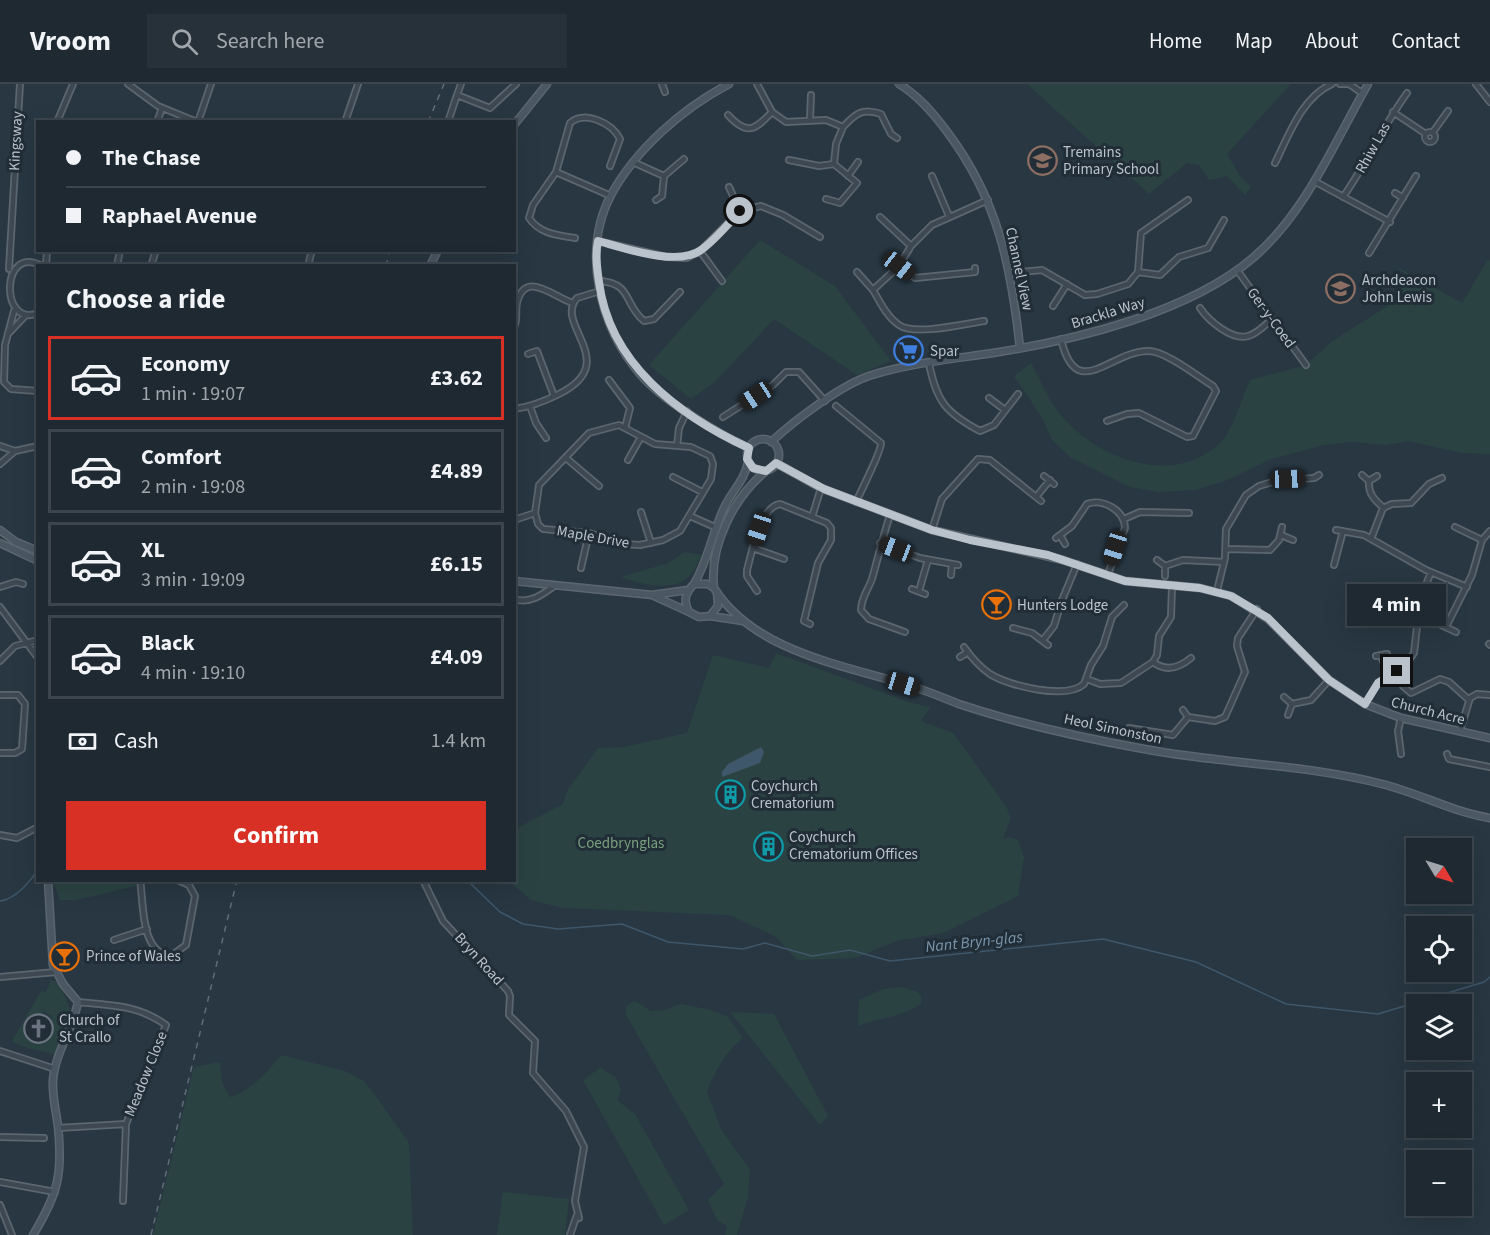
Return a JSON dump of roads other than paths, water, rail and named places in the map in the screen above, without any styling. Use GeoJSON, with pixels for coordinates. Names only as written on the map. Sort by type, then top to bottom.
{"type":"FeatureCollection","features":[{"type":"Feature","properties":{"kind":"street","name":"Kingsway"},"geometry":{"type":"LineString","coordinates":[[9,269],[20,84]]}},
{"type":"Feature","properties":{"kind":"street"},"geometry":{"type":"LineString","coordinates":[[58,120],[73,84]]}},
{"type":"Feature","properties":{"kind":"street"},"geometry":{"type":"LineString","coordinates":[[129,84],[162,108],[193,120]]}},
{"type":"Feature","properties":{"kind":"street"},"geometry":{"type":"LineString","coordinates":[[199,120],[211,84]]}},
{"type":"Feature","properties":{"kind":"street"},"geometry":{"type":"LineString","coordinates":[[346,120],[358,84]]}},
{"type":"Feature","properties":{"kind":"street"},"geometry":{"type":"LineString","coordinates":[[449,120],[461,84]]}},
{"type":"Feature","properties":{"kind":"street"},"geometry":{"type":"LineString","coordinates":[[458,94],[490,108],[516,84]]}},
{"type":"Feature","properties":{"kind":"street"},"geometry":{"type":"LineString","coordinates":[[516,123],[547,84]]}},
{"type":"Feature","properties":{"kind":"street"},"geometry":{"type":"LineString","coordinates":[[662,84],[665,92]]}},
{"type":"Feature","properties":{"kind":"street"},"geometry":{"type":"LineString","coordinates":[[729,84],[718,86],[689,109],[654,140],[635,163],[611,196],[596,251],[600,291],[610,328],[641,376],[687,411],[749,448]]}},
{"type":"Feature","properties":{"kind":"street"},"geometry":{"type":"LineString","coordinates":[[757,84],[772,112],[786,122],[826,120],[843,127]]}},
{"type":"Feature","properties":{"kind":"street","name":"Channel View"},"geometry":{"type":"LineString","coordinates":[[900,84],[932,111],[948,132],[968,160],[988,200],[1006,249],[1020,348]]}},
{"type":"Feature","properties":{"kind":"street"},"geometry":{"type":"LineString","coordinates":[[1275,163],[1310,100],[1320,89],[1332,84]]}},
{"type":"Feature","properties":{"kind":"street"},"geometry":{"type":"LineString","coordinates":[[1340,84],[1349,84],[1362,93]]}},
{"type":"Feature","properties":{"kind":"street","name":"Brackla Way"},"geometry":{"type":"LineString","coordinates":[[771,442],[825,401],[871,375],[1061,339],[1149,314],[1221,280],[1254,257],[1282,227],[1314,181],[1368,84]]}},
{"type":"Feature","properties":{"kind":"street"},"geometry":{"type":"LineString","coordinates":[[1476,84],[1490,102]]}},
{"type":"Feature","properties":{"kind":"street","name":"Rhiw Las"},"geometry":{"type":"LineString","coordinates":[[1343,197],[1372,155],[1393,112],[1405,100],[1407,93]]}},
{"type":"Feature","properties":{"kind":"street"},"geometry":{"type":"LineString","coordinates":[[810,119],[811,95]]}},
{"type":"Feature","properties":{"kind":"street"},"geometry":{"type":"LineString","coordinates":[[158,120],[162,108]]}},
{"type":"Feature","properties":{"kind":"street"},"geometry":{"type":"LineString","coordinates":[[834,164],[836,144],[843,127],[858,112],[868,110],[881,114],[891,134],[897,138]]}},
{"type":"Feature","properties":{"kind":"street"},"geometry":{"type":"LineString","coordinates":[[1393,112],[1426,134],[1433,132],[1448,111]]}},
{"type":"Feature","properties":{"kind":"street"},"geometry":{"type":"LineString","coordinates":[[728,115],[739,126],[748,129],[758,126],[772,112]]}},
{"type":"Feature","properties":{"kind":"street"},"geometry":{"type":"LineString","coordinates":[[575,238],[548,233],[534,226],[529,218],[533,205],[556,172],[570,123],[585,118],[609,124],[615,130],[620,139],[610,166]]}},
{"type":"Feature","properties":{"kind":"street"},"geometry":{"type":"LineString","coordinates":[[1426,134],[1426,140],[1431,142],[1435,137],[1433,132]]}},
{"type":"Feature","properties":{"kind":"street"},"geometry":{"type":"LineString","coordinates":[[656,200],[663,196],[664,176],[684,159]]}},
{"type":"Feature","properties":{"kind":"street"},"geometry":{"type":"LineString","coordinates":[[789,160],[819,166],[834,164],[857,183],[840,204],[826,199]]}},
{"type":"Feature","properties":{"kind":"street"},"geometry":{"type":"LineString","coordinates":[[848,176],[858,162]]}},
{"type":"Feature","properties":{"kind":"street"},"geometry":{"type":"LineString","coordinates":[[635,163],[664,176]]}},
{"type":"Feature","properties":{"kind":"street"},"geometry":{"type":"LineString","coordinates":[[556,172],[611,196]]}},
{"type":"Feature","properties":{"kind":"street"},"geometry":{"type":"LineString","coordinates":[[932,176],[949,216]]}},
{"type":"Feature","properties":{"kind":"street"},"geometry":{"type":"LineString","coordinates":[[1369,253],[1416,176]]}},
{"type":"Feature","properties":{"kind":"street"},"geometry":{"type":"LineString","coordinates":[[1314,181],[1390,222]]}},
{"type":"Feature","properties":{"kind":"street"},"geometry":{"type":"LineString","coordinates":[[729,187],[740,211]]}},
{"type":"Feature","properties":{"kind":"street"},"geometry":{"type":"LineString","coordinates":[[1395,193],[1403,198]]}},
{"type":"Feature","properties":{"kind":"street"},"geometry":{"type":"LineString","coordinates":[[873,290],[899,266],[911,246],[932,225],[988,200]]}},
{"type":"Feature","properties":{"kind":"street"},"geometry":{"type":"LineString","coordinates":[[1010,273],[1042,270],[1084,295],[1097,294],[1128,284],[1138,272],[1141,233],[1188,200]]}},
{"type":"Feature","properties":{"kind":"street"},"geometry":{"type":"LineString","coordinates":[[598,241],[667,257],[687,258],[700,251],[740,211],[761,206],[783,215],[820,237]]}},
{"type":"Feature","properties":{"kind":"street"},"geometry":{"type":"LineString","coordinates":[[880,218],[911,246]]}},
{"type":"Feature","properties":{"kind":"street"},"geometry":{"type":"LineString","coordinates":[[1138,272],[1160,275],[1179,257],[1208,248],[1224,220]]}},
{"type":"Feature","properties":{"kind":"street"},"geometry":{"type":"LineString","coordinates":[[700,251],[722,281]]}},
{"type":"Feature","properties":{"kind":"street"},"geometry":{"type":"LineString","coordinates":[[4,276],[9,269],[28,262],[36,264]]}},
{"type":"Feature","properties":{"kind":"street"},"geometry":{"type":"LineString","coordinates":[[899,266],[915,278],[975,272],[975,268]]}},
{"type":"Feature","properties":{"kind":"street","name":"Ger-y-Coed"},"geometry":{"type":"LineString","coordinates":[[1237,270],[1306,365]]}},
{"type":"Feature","properties":{"kind":"street"},"geometry":{"type":"LineString","coordinates":[[857,272],[873,290],[890,318],[901,327],[915,330],[984,321]]}},
{"type":"Feature","properties":{"kind":"street"},"geometry":{"type":"LineString","coordinates":[[599,281],[614,282],[621,286],[637,315],[644,321],[654,319],[680,292]]}},
{"type":"Feature","properties":{"kind":"street"},"geometry":{"type":"LineString","coordinates":[[1053,306],[1067,284]]}},
{"type":"Feature","properties":{"kind":"street"},"geometry":{"type":"LineString","coordinates":[[516,312],[523,292],[529,288],[542,287],[573,303]]}},
{"type":"Feature","properties":{"kind":"street"},"geometry":{"type":"LineString","coordinates":[[516,409],[530,406],[554,396],[579,379],[587,362],[585,347],[571,316],[573,303],[577,298],[600,291]]}},
{"type":"Feature","properties":{"kind":"street"},"geometry":{"type":"LineString","coordinates":[[3,299],[14,311],[26,315],[36,313]]}},
{"type":"Feature","properties":{"kind":"street"},"geometry":{"type":"LineString","coordinates":[[1200,308],[1209,319],[1237,336],[1252,334],[1272,319]]}},
{"type":"Feature","properties":{"kind":"street"},"geometry":{"type":"LineString","coordinates":[[14,311],[7,335],[5,384],[11,389],[36,391]]}},
{"type":"Feature","properties":{"kind":"street"},"geometry":{"type":"LineString","coordinates":[[7,335],[26,315]]}},
{"type":"Feature","properties":{"kind":"street"},"geometry":{"type":"LineString","coordinates":[[1061,339],[1068,363],[1077,370],[1091,371],[1138,353],[1154,352],[1213,386],[1216,391],[1193,436],[1187,436],[1139,413],[1127,414],[1107,421]]}},
{"type":"Feature","properties":{"kind":"street"},"geometry":{"type":"LineString","coordinates":[[528,354],[537,351],[554,396]]}},
{"type":"Feature","properties":{"kind":"street"},"geometry":{"type":"LineString","coordinates":[[929,363],[938,398],[980,431],[988,429],[1018,394]]}},
{"type":"Feature","properties":{"kind":"street"},"geometry":{"type":"LineString","coordinates":[[723,417],[773,385],[786,372],[799,372],[825,401]]}},
{"type":"Feature","properties":{"kind":"street"},"geometry":{"type":"LineString","coordinates":[[609,380],[630,408],[626,428]]}},
{"type":"Feature","properties":{"kind":"street"},"geometry":{"type":"LineString","coordinates":[[989,398],[1005,410]]}},
{"type":"Feature","properties":{"kind":"street"},"geometry":{"type":"LineString","coordinates":[[846,402],[838,407],[878,439],[882,447],[856,502]]}},
{"type":"Feature","properties":{"kind":"street"},"geometry":{"type":"LineString","coordinates":[[530,406],[546,438]]}},
{"type":"Feature","properties":{"kind":"street"},"geometry":{"type":"LineString","coordinates":[[516,519],[535,513],[540,485],[589,433],[615,426],[626,428],[655,444],[677,446],[679,428],[687,411]]}},
{"type":"Feature","properties":{"kind":"street"},"geometry":{"type":"LineString","coordinates":[[542,432],[547,428]]}},
{"type":"Feature","properties":{"kind":"street"},"geometry":{"type":"LineString","coordinates":[[628,459],[641,437]]}},
{"type":"Feature","properties":{"kind":"street"},"geometry":{"type":"LineString","coordinates":[[652,595],[699,617],[710,616],[718,606],[713,564],[721,537],[743,493],[776,463],[778,452],[771,442],[760,440],[749,448],[747,471],[724,508],[702,571],[685,598],[689,612]]}},
{"type":"Feature","properties":{"kind":"street"},"geometry":{"type":"LineString","coordinates":[[0,446],[15,451]]}},
{"type":"Feature","properties":{"kind":"street"},"geometry":{"type":"LineString","coordinates":[[0,464],[15,451],[36,446]]}},
{"type":"Feature","properties":{"kind":"street","name":"Maple Drive"},"geometry":{"type":"LineString","coordinates":[[535,513],[538,524],[543,529],[589,533],[622,544],[651,543],[663,540],[680,531],[713,472],[710,456],[691,447],[677,446]]}},
{"type":"Feature","properties":{"kind":"street"},"geometry":{"type":"LineString","coordinates":[[566,458],[599,486]]}},
{"type":"Feature","properties":{"kind":"street"},"geometry":{"type":"LineString","coordinates":[[932,530],[942,499],[978,459],[990,460],[1041,501]]}},
{"type":"Feature","properties":{"kind":"street"},"geometry":{"type":"LineString","coordinates":[[748,462],[760,471],[766,471]]}},
{"type":"Feature","properties":{"kind":"street","name":"Church Acre"},"geometry":{"type":"LineString","coordinates":[[776,463],[821,488],[932,530],[1077,564],[1125,581],[1217,591],[1257,609],[1329,680],[1365,704],[1401,718],[1490,738]]}},
{"type":"Feature","properties":{"kind":"street"},"geometry":{"type":"LineString","coordinates":[[1371,538],[1384,508],[1392,504],[1411,503],[1439,479],[1433,472]]}},
{"type":"Feature","properties":{"kind":"street"},"geometry":{"type":"LineString","coordinates":[[1217,591],[1226,549],[1226,529],[1246,495],[1259,486],[1314,478],[1319,475]]}},
{"type":"Feature","properties":{"kind":"street"},"geometry":{"type":"LineString","coordinates":[[1362,475],[1369,481]]}},
{"type":"Feature","properties":{"kind":"street"},"geometry":{"type":"LineString","coordinates":[[1036,497],[1052,482],[1044,476]]}},
{"type":"Feature","properties":{"kind":"street"},"geometry":{"type":"LineString","coordinates":[[1377,476],[1369,481],[1368,488],[1373,498],[1384,508]]}},
{"type":"Feature","properties":{"kind":"street"},"geometry":{"type":"LineString","coordinates":[[673,477],[702,492]]}},
{"type":"Feature","properties":{"kind":"street"},"geometry":{"type":"LineString","coordinates":[[812,517],[821,488]]}},
{"type":"Feature","properties":{"kind":"street"},"geometry":{"type":"LineString","coordinates":[[1065,544],[1058,537],[1072,526],[1082,508],[1094,501],[1109,506],[1124,519],[1124,534],[1115,548],[1108,574]]}},
{"type":"Feature","properties":{"kind":"street"},"geometry":{"type":"LineString","coordinates":[[757,591],[747,576],[753,548],[765,515],[775,505],[780,504],[827,523],[832,533],[818,563],[801,620],[810,624]]}},
{"type":"Feature","properties":{"kind":"street"},"geometry":{"type":"LineString","coordinates":[[1183,504],[1183,513]]}},
{"type":"Feature","properties":{"kind":"street"},"geometry":{"type":"LineString","coordinates":[[641,512],[651,543]]}},
{"type":"Feature","properties":{"kind":"street"},"geometry":{"type":"LineString","coordinates":[[1124,519],[1140,512],[1189,513]]}},
{"type":"Feature","properties":{"kind":"street"},"geometry":{"type":"LineString","coordinates":[[890,515],[880,543],[872,578],[861,602],[861,610],[869,619],[902,631],[903,622]]}},
{"type":"Feature","properties":{"kind":"street"},"geometry":{"type":"LineString","coordinates":[[690,516],[717,528]]}},
{"type":"Feature","properties":{"kind":"street"},"geometry":{"type":"LineString","coordinates":[[1463,524],[1457,528],[1482,540]]}},
{"type":"Feature","properties":{"kind":"street"},"geometry":{"type":"LineString","coordinates":[[1226,549],[1270,550],[1281,536],[1282,527]]}},
{"type":"Feature","properties":{"kind":"street"},"geometry":{"type":"LineString","coordinates":[[0,530],[16,542],[36,550]]}},
{"type":"Feature","properties":{"kind":"street"},"geometry":{"type":"LineString","coordinates":[[1336,530],[1371,538],[1431,573],[1467,586]]}},
{"type":"Feature","properties":{"kind":"street"},"geometry":{"type":"LineString","coordinates":[[1334,565],[1343,531]]}},
{"type":"Feature","properties":{"kind":"street"},"geometry":{"type":"LineString","coordinates":[[1456,632],[1444,626],[1467,586],[1482,540],[1490,531]]}},
{"type":"Feature","properties":{"kind":"street"},"geometry":{"type":"LineString","coordinates":[[581,568],[589,533]]}},
{"type":"Feature","properties":{"kind":"street"},"geometry":{"type":"LineString","coordinates":[[1281,536],[1293,540]]}},
{"type":"Feature","properties":{"kind":"street"},"geometry":{"type":"LineString","coordinates":[[0,543],[36,560]]}},
{"type":"Feature","properties":{"kind":"street"},"geometry":{"type":"LineString","coordinates":[[880,543],[928,560],[955,564],[951,574]]}},
{"type":"Feature","properties":{"kind":"street"},"geometry":{"type":"LineString","coordinates":[[753,548],[784,559]]}},
{"type":"Feature","properties":{"kind":"street"},"geometry":{"type":"LineString","coordinates":[[1328,556],[1336,558]]}},
{"type":"Feature","properties":{"kind":"street"},"geometry":{"type":"LineString","coordinates":[[919,591],[928,560]]}},
{"type":"Feature","properties":{"kind":"street"},"geometry":{"type":"LineString","coordinates":[[1157,560],[1165,566]]}},
{"type":"Feature","properties":{"kind":"street"},"geometry":{"type":"LineString","coordinates":[[1165,566],[1183,560],[1224,562]]}},
{"type":"Feature","properties":{"kind":"street"},"geometry":{"type":"LineString","coordinates":[[1042,640],[1054,626],[1077,564]]}},
{"type":"Feature","properties":{"kind":"street"},"geometry":{"type":"LineString","coordinates":[[1165,566],[1165,576]]}},
{"type":"Feature","properties":{"kind":"street"},"geometry":{"type":"LineString","coordinates":[[1365,704],[1373,689],[1404,667],[1414,653],[1420,600],[1431,573]]}},
{"type":"Feature","properties":{"kind":"street"},"geometry":{"type":"LineString","coordinates":[[516,581],[652,595],[688,590]]}},
{"type":"Feature","properties":{"kind":"street"},"geometry":{"type":"LineString","coordinates":[[0,587],[16,582],[23,584]]}},
{"type":"Feature","properties":{"kind":"street"},"geometry":{"type":"LineString","coordinates":[[694,584],[701,583],[716,590]]}},
{"type":"Feature","properties":{"kind":"street"},"geometry":{"type":"LineString","coordinates":[[1087,679],[1100,684],[1121,683],[1153,662],[1157,655],[1159,636],[1171,617],[1172,585]]}},
{"type":"Feature","properties":{"kind":"street"},"geometry":{"type":"LineString","coordinates":[[516,599],[522,601],[534,599],[554,586]]}},
{"type":"Feature","properties":{"kind":"street"},"geometry":{"type":"LineString","coordinates":[[912,589],[925,594]]}},
{"type":"Feature","properties":{"kind":"street","name":"Heol Simonston"},"geometry":{"type":"LineString","coordinates":[[716,590],[743,621],[767,637],[836,665],[1044,727],[1145,750],[1382,784],[1471,815],[1490,818]]}},
{"type":"Feature","properties":{"kind":"street"},"geometry":{"type":"LineString","coordinates":[[1368,609],[1369,600],[1399,612],[1417,616]]}},
{"type":"Feature","properties":{"kind":"street"},"geometry":{"type":"LineString","coordinates":[[964,647],[994,676],[1035,689],[1053,691],[1077,689],[1087,679],[1091,664],[1103,646],[1112,617],[1125,605]]}},
{"type":"Feature","properties":{"kind":"street"},"geometry":{"type":"LineString","coordinates":[[0,607],[36,655]]}},
{"type":"Feature","properties":{"kind":"street"},"geometry":{"type":"LineString","coordinates":[[1183,710],[1188,717],[1215,721],[1228,712],[1245,672],[1238,654],[1238,638],[1257,609]]}},
{"type":"Feature","properties":{"kind":"street"},"geometry":{"type":"LineString","coordinates":[[1106,612],[1112,617]]}},
{"type":"Feature","properties":{"kind":"street","name":"Heol Simonston"},"geometry":{"type":"LineString","coordinates":[[710,616],[743,621]]}},
{"type":"Feature","properties":{"kind":"street"},"geometry":{"type":"LineString","coordinates":[[1013,628],[1027,631],[1048,645]]}},
{"type":"Feature","properties":{"kind":"street"},"geometry":{"type":"LineString","coordinates":[[0,661],[15,646],[36,640]]}},
{"type":"Feature","properties":{"kind":"street"},"geometry":{"type":"LineString","coordinates":[[960,657],[968,652]]}},
{"type":"Feature","properties":{"kind":"street"},"geometry":{"type":"LineString","coordinates":[[1388,654],[1379,656],[1389,676]]}},
{"type":"Feature","properties":{"kind":"street"},"geometry":{"type":"LineString","coordinates":[[1153,662],[1164,668],[1182,666],[1191,658]]}},
{"type":"Feature","properties":{"kind":"street"},"geometry":{"type":"LineString","coordinates":[[1182,666],[1187,672]]}},
{"type":"Feature","properties":{"kind":"street"},"geometry":{"type":"LineString","coordinates":[[1411,693],[1440,679],[1449,682],[1469,700]]}},
{"type":"Feature","properties":{"kind":"street"},"geometry":{"type":"LineString","coordinates":[[1292,704],[1311,700],[1329,680]]}},
{"type":"Feature","properties":{"kind":"street"},"geometry":{"type":"LineString","coordinates":[[1403,686],[1411,693]]}},
{"type":"Feature","properties":{"kind":"street"},"geometry":{"type":"LineString","coordinates":[[1409,701],[1411,693]]}},
{"type":"Feature","properties":{"kind":"street"},"geometry":{"type":"LineString","coordinates":[[1460,731],[1469,700],[1477,694],[1490,695]]}},
{"type":"Feature","properties":{"kind":"street"},"geometry":{"type":"LineString","coordinates":[[0,695],[18,695],[26,704],[22,749],[15,753],[0,753]]}},
{"type":"Feature","properties":{"kind":"street"},"geometry":{"type":"LineString","coordinates":[[1284,697],[1292,704]]}},
{"type":"Feature","properties":{"kind":"street"},"geometry":{"type":"LineString","coordinates":[[1288,715],[1292,704]]}},
{"type":"Feature","properties":{"kind":"street"},"geometry":{"type":"LineString","coordinates":[[1130,728],[1168,736],[1183,725],[1188,717]]}},
{"type":"Feature","properties":{"kind":"street"},"geometry":{"type":"LineString","coordinates":[[1401,718],[1398,731],[1401,754]]}},
{"type":"Feature","properties":{"kind":"street"},"geometry":{"type":"LineString","coordinates":[[1391,749],[1400,748]]}},
{"type":"Feature","properties":{"kind":"street"},"geometry":{"type":"LineString","coordinates":[[1449,766],[1448,756],[1490,767]]}},
{"type":"Feature","properties":{"kind":"street"},"geometry":{"type":"LineString","coordinates":[[0,835],[17,838],[36,828]]}},
{"type":"Feature","properties":{"kind":"street"},"geometry":{"type":"LineString","coordinates":[[33,1235],[49,1209],[61,1168],[53,1080],[74,1022],[78,1002],[56,972],[51,951],[48,882]]}},
{"type":"Feature","properties":{"kind":"street"},"geometry":{"type":"LineString","coordinates":[[140,882],[150,942],[165,956],[177,954],[186,945],[195,896],[189,885],[182,882]]}},
{"type":"Feature","properties":{"kind":"street","name":"Bryn Road"},"geometry":{"type":"LineString","coordinates":[[424,882],[443,921],[508,991],[509,1015],[535,1041],[532,1068],[536,1076],[566,1111],[584,1147],[575,1201],[578,1216],[570,1235]]}},
{"type":"Feature","properties":{"kind":"street"},"geometry":{"type":"LineString","coordinates":[[114,940],[147,929]]}},
{"type":"Feature","properties":{"kind":"street"},"geometry":{"type":"LineString","coordinates":[[0,977],[56,972]]}},
{"type":"Feature","properties":{"kind":"street","name":"Meadow Close"},"geometry":{"type":"LineString","coordinates":[[78,1002],[130,1007],[153,1015],[166,1024],[126,1124],[123,1201]]}},
{"type":"Feature","properties":{"kind":"street"},"geometry":{"type":"LineString","coordinates":[[0,1051],[55,1070]]}},
{"type":"Feature","properties":{"kind":"street","name":"Meadow Close"},"geometry":{"type":"LineString","coordinates":[[58,1128],[126,1124]]}},
{"type":"Feature","properties":{"kind":"street"},"geometry":{"type":"LineString","coordinates":[[0,1137],[44,1138]]}},
{"type":"Feature","properties":{"kind":"street"},"geometry":{"type":"LineString","coordinates":[[0,1182],[55,1192]]}},
{"type":"Feature","properties":{"kind":"street"},"geometry":{"type":"LineString","coordinates":[[0,1205],[12,1235]]}},
{"type":"Feature","properties":{"kind":"water"},"geometry":{"type":"Polygon","coordinates":[[[761,747],[764,752],[760,763],[722,777],[722,772],[728,764],[761,747]]]}},
{"type":"Feature","properties":{"kind":"waterway","name":"Nant Bryn-glas"},"geometry":{"type":"LineString","coordinates":[[0,901],[22,889],[36,871]]}},
{"type":"Feature","properties":{"kind":"waterway","name":"Nant Bryn-glas"},"geometry":{"type":"LineString","coordinates":[[469,882],[500,912],[523,924],[558,929],[622,924],[668,942],[743,949],[765,943],[812,956],[850,950],[890,961],[1103,939],[1196,962],[1286,1004],[1378,1014],[1484,982],[1490,977]]}},
{"type":"Feature","properties":{"kind":"railway"},"geometry":{"type":"LineString","coordinates":[[429,120],[444,84]]}},
{"type":"Feature","properties":{"kind":"railway"},"geometry":{"type":"LineString","coordinates":[[386,264],[390,252]]}},
{"type":"Feature","properties":{"kind":"railway"},"geometry":{"type":"LineString","coordinates":[[151,1235],[237,882]]}},
{"type":"Feature","properties":{"kind":"place","name":"Tremains Primary School"},"geometry":{"type":"Point","coordinates":[1042,161]}},
{"type":"Feature","properties":{"kind":"place","name":"Archdeacon John Lewis"},"geometry":{"type":"Point","coordinates":[1341,289]}},
{"type":"Feature","properties":{"kind":"place","name":"Spar"},"geometry":{"type":"Point","coordinates":[909,351]}},
{"type":"Feature","properties":{"kind":"place","name":"Hunters Lodge"},"geometry":{"type":"Point","coordinates":[996,605]}},
{"type":"Feature","properties":{"kind":"place","name":"Coychurch Crematorium"},"geometry":{"type":"Point","coordinates":[730,795]}},
{"type":"Feature","properties":{"kind":"place","name":"Coychurch Crematorium Offices"},"geometry":{"type":"Point","coordinates":[768,846]}},
{"type":"Feature","properties":{"kind":"place","name":"Prince of Wales"},"geometry":{"type":"Point","coordinates":[65,956]}},
{"type":"Feature","properties":{"kind":"place","name":"Church of St Crallo"},"geometry":{"type":"Point","coordinates":[38,1029]}},
{"type":"Feature","properties":{"kind":"park label","name":"Coedbrynglas"},"geometry":{"type":"Point","coordinates":[621,843]}}]}
